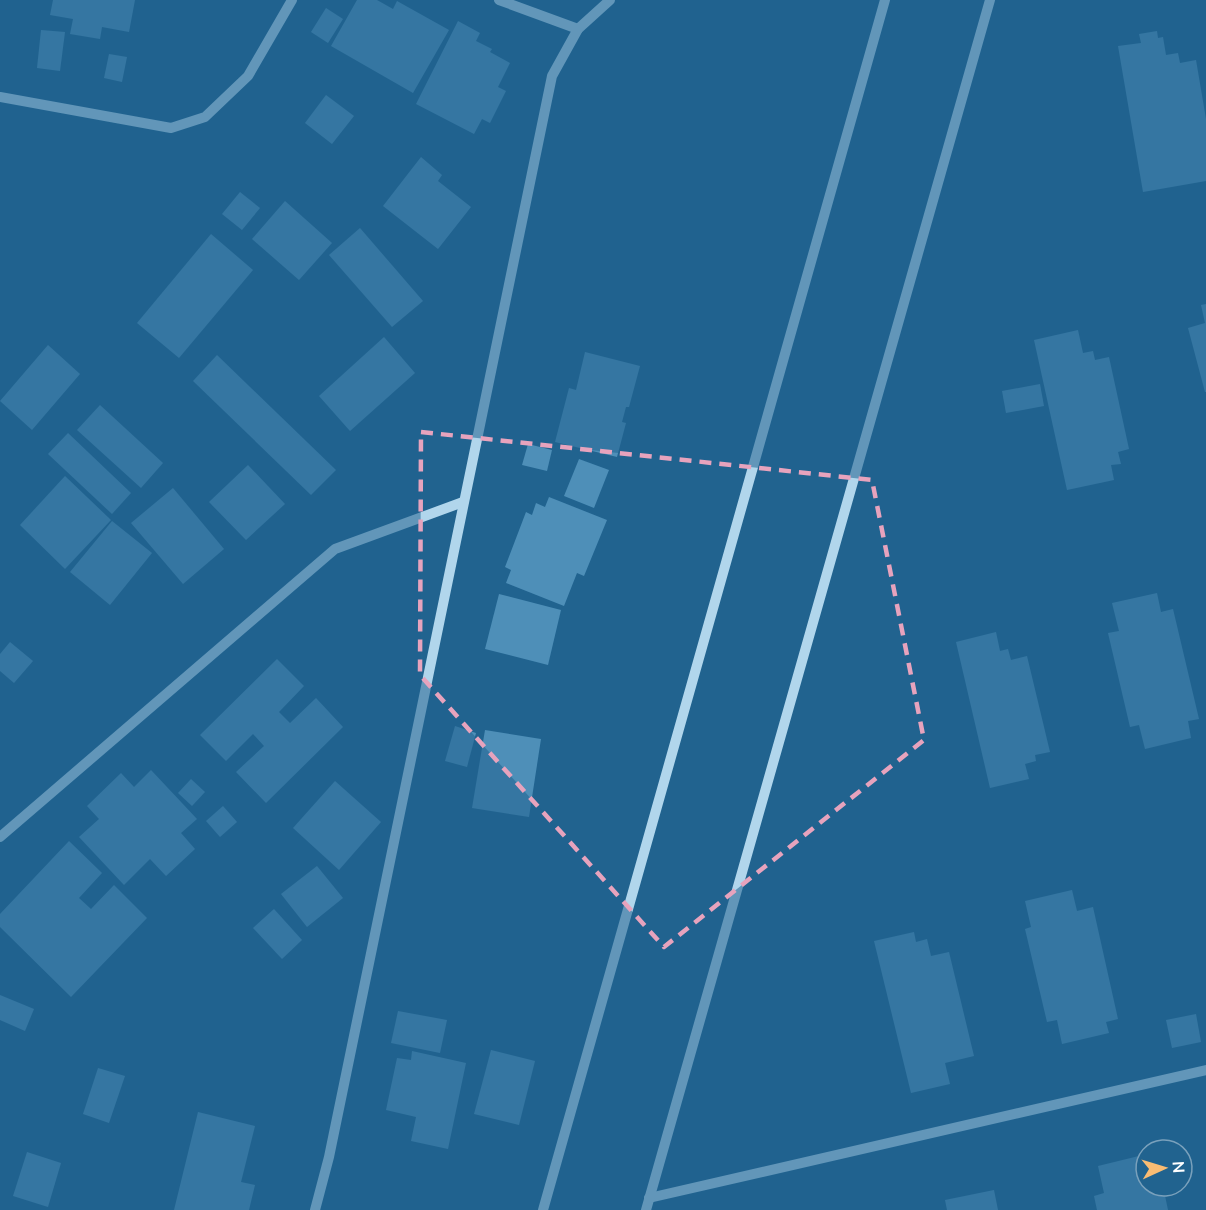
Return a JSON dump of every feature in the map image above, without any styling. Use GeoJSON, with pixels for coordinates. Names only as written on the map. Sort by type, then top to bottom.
{"type":"FeatureCollection","features":[{"type":"Feature","properties":{"kind":"street"},"geometry":{"type":"LineString","coordinates":[[0,97],[171,128],[205,117],[248,76],[292,0]]}},
{"type":"Feature","properties":{"kind":"street"},"geometry":{"type":"LineString","coordinates":[[499,0],[578,28]]}},
{"type":"Feature","properties":{"kind":"street"},"geometry":{"type":"LineString","coordinates":[[315,1210],[329,1157],[552,76],[578,28],[610,0]]}},
{"type":"Feature","properties":{"kind":"street"},"geometry":{"type":"LineString","coordinates":[[543,1210],[885,0]]}},
{"type":"Feature","properties":{"kind":"street"},"geometry":{"type":"LineString","coordinates":[[646,1210],[990,0]]}},
{"type":"Feature","properties":{"kind":"street"},"geometry":{"type":"LineString","coordinates":[[0,837],[335,549],[463,502]]}},
{"type":"Feature","properties":{"kind":"street"},"geometry":{"type":"LineString","coordinates":[[649,1198],[1206,1070]]}},
{"type":"Feature","properties":{"kind":"highlighted area"},"geometry":{"type":"Polygon","coordinates":[[[421,432],[872,480],[924,740],[664,947],[420,675],[421,432]]]}},
{"type":"Feature","properties":{"kind":"building"},"geometry":{"type":"Polygon","coordinates":[[[53,0],[135,0],[129,32],[102,27],[100,39],[70,34],[73,19],[50,15],[53,0]]]}},
{"type":"Feature","properties":{"kind":"building"},"geometry":{"type":"Polygon","coordinates":[[[357,0],[377,0],[393,9],[397,1],[449,30],[413,93],[331,46],[357,0]]]}},
{"type":"Feature","properties":{"kind":"building"},"geometry":{"type":"Polygon","coordinates":[[[326,8],[343,19],[328,43],[311,32],[326,8]]]}},
{"type":"Feature","properties":{"kind":"building"},"geometry":{"type":"Polygon","coordinates":[[[458,21],[480,33],[476,41],[492,49],[490,52],[510,63],[498,87],[506,91],[490,123],[482,119],[474,134],[416,104],[458,21]]]}},
{"type":"Feature","properties":{"kind":"building"},"geometry":{"type":"Polygon","coordinates":[[[41,30],[65,32],[60,71],[37,68],[41,30]]]}},
{"type":"Feature","properties":{"kind":"building"},"geometry":{"type":"Polygon","coordinates":[[[1157,31],[1158,38],[1163,37],[1166,55],[1178,53],[1180,63],[1196,60],[1206,119],[1206,181],[1143,192],[1118,46],[1141,43],[1139,34],[1157,31]]]}},
{"type":"Feature","properties":{"kind":"building"},"geometry":{"type":"Polygon","coordinates":[[[109,54],[127,57],[122,82],[104,78],[109,54]]]}},
{"type":"Feature","properties":{"kind":"building"},"geometry":{"type":"Polygon","coordinates":[[[326,95],[354,116],[332,144],[305,123],[326,95]]]}},
{"type":"Feature","properties":{"kind":"building"},"geometry":{"type":"Polygon","coordinates":[[[421,157],[442,175],[438,181],[471,207],[438,249],[383,206],[421,157]]]}},
{"type":"Feature","properties":{"kind":"building"},"geometry":{"type":"Polygon","coordinates":[[[240,192],[260,208],[242,230],[222,214],[240,192]]]}},
{"type":"Feature","properties":{"kind":"building"},"geometry":{"type":"Polygon","coordinates":[[[285,201],[332,243],[299,280],[252,239],[285,201]]]}},
{"type":"Feature","properties":{"kind":"building"},"geometry":{"type":"Polygon","coordinates":[[[360,228],[423,301],[392,327],[329,255],[360,228]]]}},
{"type":"Feature","properties":{"kind":"building"},"geometry":{"type":"Polygon","coordinates":[[[211,234],[253,270],[179,358],[137,323],[211,234]]]}},
{"type":"Feature","properties":{"kind":"building"},"geometry":{"type":"Polygon","coordinates":[[[1206,304],[1205,392],[1188,328],[1205,323],[1201,305],[1206,304]]]}},
{"type":"Feature","properties":{"kind":"building"},"geometry":{"type":"Polygon","coordinates":[[[1078,330],[1083,353],[1093,351],[1095,360],[1109,357],[1129,449],[1118,452],[1121,464],[1111,465],[1114,480],[1067,490],[1034,340],[1078,330]]]}},
{"type":"Feature","properties":{"kind":"building"},"geometry":{"type":"Polygon","coordinates":[[[384,337],[415,373],[350,431],[319,396],[384,337]]]}},
{"type":"Feature","properties":{"kind":"building"},"geometry":{"type":"Polygon","coordinates":[[[48,345],[80,374],[32,430],[0,401],[48,345]]]}},
{"type":"Feature","properties":{"kind":"building"},"geometry":{"type":"Polygon","coordinates":[[[585,352],[640,366],[629,407],[626,407],[622,422],[626,423],[617,457],[555,442],[569,388],[576,390],[585,352]]]}},
{"type":"Feature","properties":{"kind":"building"},"geometry":{"type":"Polygon","coordinates":[[[217,355],[336,470],[311,495],[193,381],[217,355]]]}},
{"type":"Feature","properties":{"kind":"building"},"geometry":{"type":"Polygon","coordinates":[[[1040,384],[1044,406],[1006,413],[1002,391],[1040,384]]]}},
{"type":"Feature","properties":{"kind":"building"},"geometry":{"type":"Polygon","coordinates":[[[100,405],[163,463],[141,488],[77,430],[100,405]]]}},
{"type":"Feature","properties":{"kind":"building"},"geometry":{"type":"Polygon","coordinates":[[[68,433],[131,493],[112,514],[48,454],[68,433]]]}},
{"type":"Feature","properties":{"kind":"building"},"geometry":{"type":"Polygon","coordinates":[[[528,444],[552,450],[547,471],[522,465],[528,444]]]}},
{"type":"Feature","properties":{"kind":"building"},"geometry":{"type":"Polygon","coordinates":[[[579,459],[609,470],[594,508],[564,496],[579,459]]]}},
{"type":"Feature","properties":{"kind":"building"},"geometry":{"type":"Polygon","coordinates":[[[248,465],[285,504],[246,540],[209,502],[248,465]]]}},
{"type":"Feature","properties":{"kind":"building"},"geometry":{"type":"Polygon","coordinates":[[[65,476],[111,520],[65,569],[20,525],[65,476]]]}},
{"type":"Feature","properties":{"kind":"building"},"geometry":{"type":"Polygon","coordinates":[[[173,488],[224,549],[183,584],[131,523],[173,488]]]}},
{"type":"Feature","properties":{"kind":"building"},"geometry":{"type":"Polygon","coordinates":[[[549,497],[607,520],[584,576],[577,573],[564,606],[506,583],[511,570],[505,567],[526,512],[532,515],[536,503],[545,507],[549,497]]]}},
{"type":"Feature","properties":{"kind":"building"},"geometry":{"type":"Polygon","coordinates":[[[112,521],[152,553],[110,605],[70,572],[112,521]]]}},
{"type":"Feature","properties":{"kind":"building"},"geometry":{"type":"Polygon","coordinates":[[[1157,593],[1161,612],[1173,609],[1199,719],[1188,721],[1191,738],[1145,749],[1139,725],[1130,727],[1108,633],[1119,631],[1112,603],[1157,593]]]}},
{"type":"Feature","properties":{"kind":"building"},"geometry":{"type":"Polygon","coordinates":[[[499,594],[561,610],[548,665],[485,649],[499,594]]]}},
{"type":"Feature","properties":{"kind":"building"},"geometry":{"type":"Polygon","coordinates":[[[996,632],[1000,651],[1008,649],[1011,660],[1027,656],[1050,752],[1035,755],[1036,761],[1025,764],[1029,779],[990,788],[956,642],[996,632]]]}},
{"type":"Feature","properties":{"kind":"building"},"geometry":{"type":"Polygon","coordinates":[[[10,642],[33,661],[14,683],[0,671],[0,654],[10,642]]]}},
{"type":"Feature","properties":{"kind":"building"},"geometry":{"type":"Polygon","coordinates":[[[277,659],[304,686],[279,712],[290,723],[316,698],[343,727],[266,803],[236,772],[264,746],[253,734],[226,761],[200,735],[277,659]]]}},
{"type":"Feature","properties":{"kind":"building"},"geometry":{"type":"Polygon","coordinates":[[[455,726],[476,733],[467,767],[445,761],[455,726]]]}},
{"type":"Feature","properties":{"kind":"building"},"geometry":{"type":"Polygon","coordinates":[[[485,730],[541,739],[529,817],[472,808],[485,730]]]}},
{"type":"Feature","properties":{"kind":"building"},"geometry":{"type":"Polygon","coordinates":[[[151,770],[197,819],[181,833],[195,849],[166,876],[150,859],[124,885],[79,837],[99,819],[87,806],[121,773],[134,787],[151,770]]]}},
{"type":"Feature","properties":{"kind":"building"},"geometry":{"type":"Polygon","coordinates":[[[191,779],[205,792],[192,806],[178,793],[191,779]]]}},
{"type":"Feature","properties":{"kind":"building"},"geometry":{"type":"Polygon","coordinates":[[[335,781],[381,822],[339,870],[293,828],[335,781]]]}},
{"type":"Feature","properties":{"kind":"building"},"geometry":{"type":"Polygon","coordinates":[[[223,806],[237,822],[220,837],[206,821],[223,806]]]}},
{"type":"Feature","properties":{"kind":"building"},"geometry":{"type":"Polygon","coordinates":[[[69,841],[102,873],[79,898],[91,909],[114,885],[147,918],[71,997],[0,927],[0,914],[69,841]]]}},
{"type":"Feature","properties":{"kind":"building"},"geometry":{"type":"Polygon","coordinates":[[[317,866],[343,898],[307,927],[281,894],[317,866]]]}},
{"type":"Feature","properties":{"kind":"building"},"geometry":{"type":"Polygon","coordinates":[[[1072,890],[1077,911],[1093,907],[1118,1019],[1106,1022],[1109,1033],[1062,1044],[1057,1020],[1047,1022],[1025,929],[1031,927],[1025,901],[1072,890]]]}},
{"type":"Feature","properties":{"kind":"building"},"geometry":{"type":"Polygon","coordinates":[[[274,909],[302,940],[282,959],[253,928],[274,909]]]}},
{"type":"Feature","properties":{"kind":"building"},"geometry":{"type":"Polygon","coordinates":[[[914,932],[916,942],[927,939],[931,956],[949,952],[974,1056],[945,1063],[950,1084],[911,1093],[874,941],[914,932]]]}},
{"type":"Feature","properties":{"kind":"building"},"geometry":{"type":"Polygon","coordinates":[[[0,995],[34,1009],[25,1031],[0,1020],[0,995]]]}},
{"type":"Feature","properties":{"kind":"building"},"geometry":{"type":"Polygon","coordinates":[[[398,1011],[447,1020],[440,1053],[391,1043],[398,1011]]]}},
{"type":"Feature","properties":{"kind":"building"},"geometry":{"type":"Polygon","coordinates":[[[1196,1014],[1201,1042],[1172,1048],[1166,1020],[1196,1014]]]}},
{"type":"Feature","properties":{"kind":"building"},"geometry":{"type":"Polygon","coordinates":[[[491,1050],[535,1061],[519,1125],[474,1114],[491,1050]]]}},
{"type":"Feature","properties":{"kind":"building"},"geometry":{"type":"Polygon","coordinates":[[[412,1051],[466,1063],[448,1149],[411,1141],[416,1117],[386,1110],[397,1058],[411,1060],[412,1051]]]}},
{"type":"Feature","properties":{"kind":"building"},"geometry":{"type":"Polygon","coordinates":[[[98,1068],[125,1076],[109,1123],[83,1114],[98,1068]]]}},
{"type":"Feature","properties":{"kind":"building"},"geometry":{"type":"Polygon","coordinates":[[[198,1112],[255,1126],[241,1182],[255,1185],[249,1210],[174,1210],[198,1112]]]}},
{"type":"Feature","properties":{"kind":"building"},"geometry":{"type":"Polygon","coordinates":[[[27,1152],[61,1163],[48,1207],[13,1196],[27,1152]]]}},
{"type":"Feature","properties":{"kind":"building"},"geometry":{"type":"Polygon","coordinates":[[[1134,1157],[1134,1198],[1166,1198],[1168,1210],[1097,1210],[1094,1196],[1104,1193],[1098,1166],[1134,1157]]]}},
{"type":"Feature","properties":{"kind":"building"},"geometry":{"type":"Polygon","coordinates":[[[994,1190],[998,1210],[947,1210],[945,1200],[994,1190]]]}}]}
